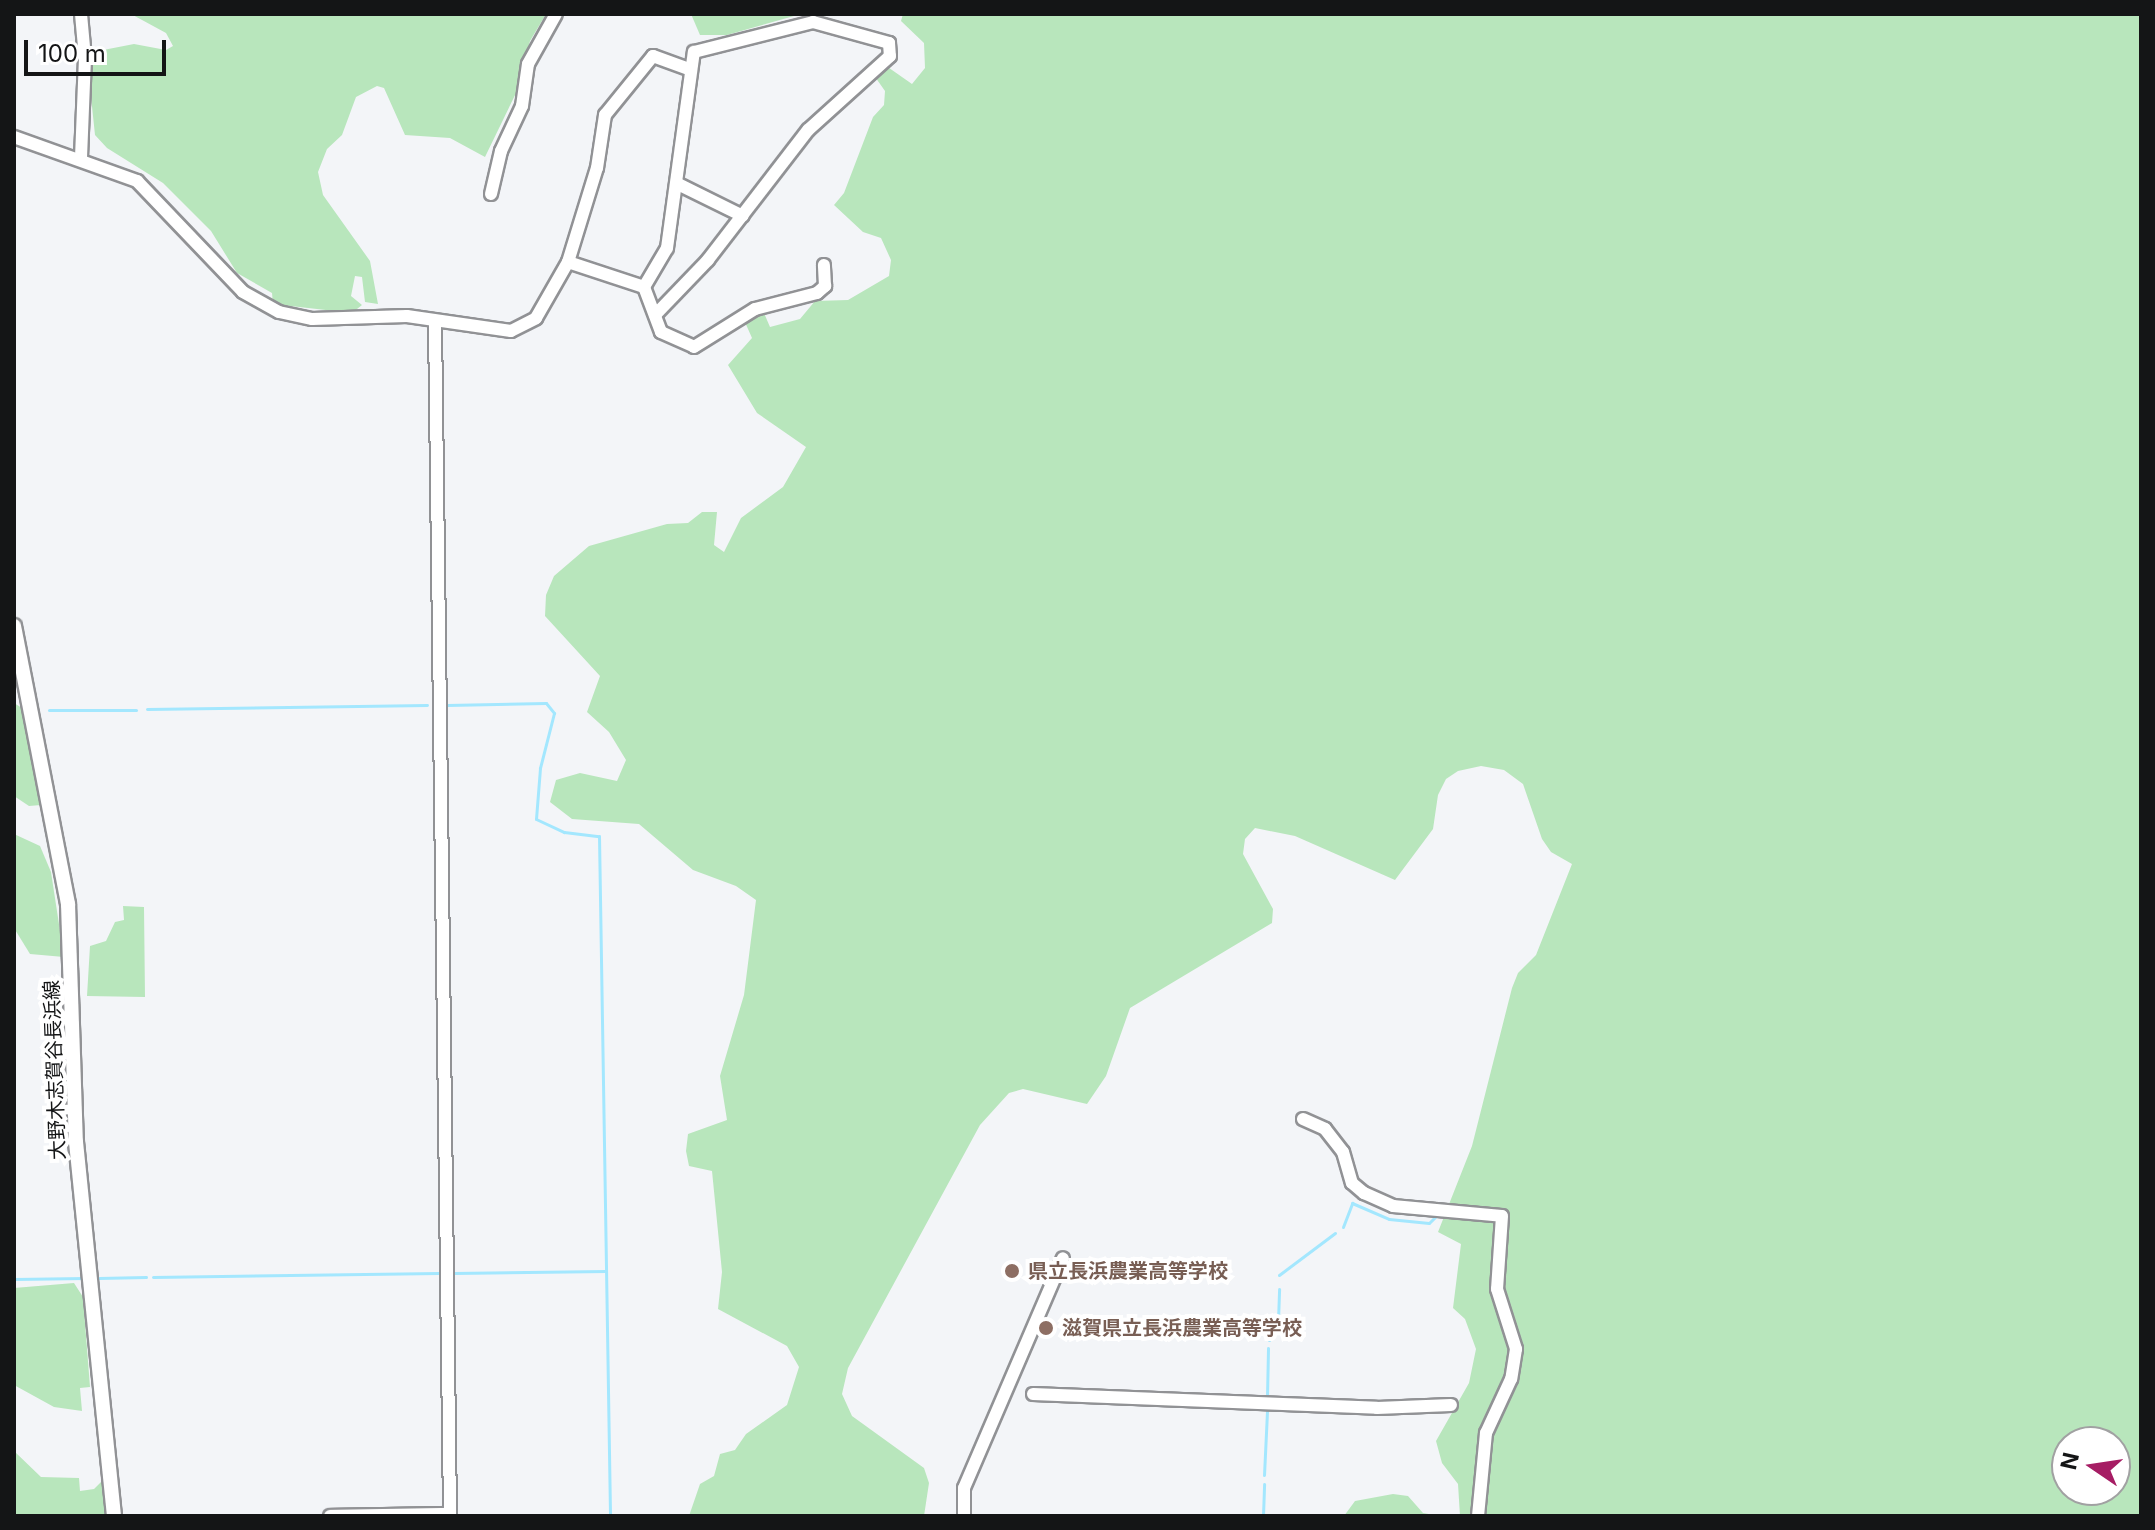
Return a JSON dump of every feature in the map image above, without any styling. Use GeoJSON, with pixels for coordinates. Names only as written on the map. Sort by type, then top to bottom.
{"type":"FeatureCollection","features":[{"type":"Feature","properties":{"kind":"main road","name":"大野木志賀谷長浜線"},"geometry":{"type":"LineString","coordinates":[[14,626],[68,904],[76,1142],[114,1516]]}},
{"type":"Feature","properties":{"kind":"street"},"geometry":{"type":"LineString","coordinates":[[81,14],[85,58],[81,157]]}},
{"type":"Feature","properties":{"kind":"street"},"geometry":{"type":"LineString","coordinates":[[491,194],[501,151],[522,106],[528,64],[556,14]]}},
{"type":"Feature","properties":{"kind":"street"},"geometry":{"type":"LineString","coordinates":[[644,287],[667,248],[666,229],[678,184],[689,69],[694,52],[813,22],[889,43],[890,56],[808,130],[743,216],[656,314]]}},
{"type":"Feature","properties":{"kind":"street"},"geometry":{"type":"LineString","coordinates":[[14,137],[81,157],[137,181],[243,292],[279,312],[312,319],[407,316],[511,331],[536,318],[568,262],[597,168],[605,115],[653,56],[689,69]]}},
{"type":"Feature","properties":{"kind":"street"},"geometry":{"type":"LineString","coordinates":[[678,184],[743,216]]}},
{"type":"Feature","properties":{"kind":"street"},"geometry":{"type":"LineString","coordinates":[[568,262],[644,287],[661,332],[694,347],[755,309],[817,293],[825,286],[824,265]]}},
{"type":"Feature","properties":{"kind":"street"},"geometry":{"type":"LineString","coordinates":[[330,1516],[450,1515],[435,321]]}},
{"type":"Feature","properties":{"kind":"street"},"geometry":{"type":"LineString","coordinates":[[1303,1119],[1325,1129],[1343,1152],[1352,1183],[1364,1193],[1393,1206],[1502,1216],[1497,1289],[1516,1349],[1511,1379],[1486,1433],[1478,1516]]}},
{"type":"Feature","properties":{"kind":"street"},"geometry":{"type":"LineString","coordinates":[[964,1516],[964,1488],[1063,1258]]}},
{"type":"Feature","properties":{"kind":"street"},"geometry":{"type":"LineString","coordinates":[[1033,1394],[1362,1407],[1451,1405]]}},
{"type":"Feature","properties":{"kind":"green space"},"geometry":{"type":"Polygon","coordinates":[[[131,14],[546,14],[530,41],[517,91],[485,157],[450,138],[405,135],[384,88],[377,86],[356,97],[342,135],[327,149],[318,172],[323,195],[370,261],[378,304],[365,302],[362,277],[355,276],[351,296],[362,305],[352,313],[273,304],[272,293],[237,273],[211,231],[163,183],[107,148],[95,135],[87,59],[93,52],[134,44],[166,50],[173,46],[166,33],[131,14]]]}},
{"type":"Feature","properties":{"kind":"green space"},"geometry":{"type":"Polygon","coordinates":[[[691,14],[801,14],[727,35],[700,35],[691,14]]]}},
{"type":"Feature","properties":{"kind":"green space"},"geometry":{"type":"Polygon","coordinates":[[[903,14],[2141,14],[2141,1516],[1460,1516],[1458,1484],[1442,1463],[1436,1441],[1469,1383],[1476,1349],[1465,1319],[1453,1308],[1461,1244],[1438,1232],[1472,1146],[1512,988],[1518,973],[1536,955],[1572,864],[1551,852],[1542,839],[1523,784],[1504,770],[1481,766],[1458,771],[1446,779],[1438,795],[1433,829],[1395,880],[1295,836],[1255,828],[1245,839],[1243,854],[1273,909],[1272,923],[1130,1008],[1106,1076],[1087,1104],[1023,1089],[1009,1093],[980,1125],[848,1368],[842,1394],[852,1416],[924,1468],[929,1483],[924,1516],[689,1516],[700,1484],[714,1476],[720,1454],[735,1450],[746,1434],[787,1405],[799,1367],[787,1346],[718,1309],[722,1272],[712,1171],[689,1166],[686,1151],[688,1134],[727,1120],[720,1076],[744,995],[756,900],[736,886],[693,870],[639,824],[572,819],[550,802],[556,780],[580,773],[617,781],[626,760],[609,732],[587,712],[600,676],[545,616],[546,595],[554,576],[589,546],[667,524],[688,523],[702,512],[717,512],[714,545],[724,552],[741,518],[783,487],[806,447],[757,413],[728,365],[752,338],[744,320],[764,313],[770,327],[800,319],[815,301],[848,300],[889,276],[891,260],[881,238],[863,232],[834,205],[844,193],[873,117],[884,105],[885,91],[873,74],[882,63],[912,84],[925,68],[924,43],[901,21],[903,14]]]}},
{"type":"Feature","properties":{"kind":"green space"},"geometry":{"type":"Polygon","coordinates":[[[14,703],[22,708],[41,805],[29,806],[14,796],[14,703]]]}},
{"type":"Feature","properties":{"kind":"green space"},"geometry":{"type":"Polygon","coordinates":[[[14,834],[40,846],[51,872],[64,957],[30,954],[14,928],[14,834]]]}},
{"type":"Feature","properties":{"kind":"green space"},"geometry":{"type":"Polygon","coordinates":[[[123,906],[144,907],[145,997],[87,996],[90,946],[106,941],[115,922],[124,920],[123,906]]]}},
{"type":"Feature","properties":{"kind":"green space"},"geometry":{"type":"Polygon","coordinates":[[[74,1283],[83,1297],[90,1387],[80,1388],[82,1411],[54,1407],[14,1385],[14,1288],[74,1283]]]}},
{"type":"Feature","properties":{"kind":"green space"},"geometry":{"type":"Polygon","coordinates":[[[14,1451],[41,1477],[79,1478],[80,1491],[94,1489],[104,1479],[108,1516],[14,1516],[14,1451]]]}},
{"type":"Feature","properties":{"kind":"green space"},"geometry":{"type":"Polygon","coordinates":[[[1393,1494],[1408,1496],[1423,1513],[1440,1516],[1344,1516],[1355,1501],[1393,1494]]]}},
{"type":"Feature","properties":{"kind":"waterway"},"geometry":{"type":"LineString","coordinates":[[447,705],[546,703],[554,713],[540,768],[536,819],[564,832],[599,836],[610,1516]]}},
{"type":"Feature","properties":{"kind":"waterway"},"geometry":{"type":"LineString","coordinates":[[147,709],[427,705]]}},
{"type":"Feature","properties":{"kind":"waterway"},"geometry":{"type":"LineString","coordinates":[[49,710],[136,710]]}},
{"type":"Feature","properties":{"kind":"waterway"},"geometry":{"type":"LineString","coordinates":[[1343,1227],[1352,1203],[1389,1219],[1429,1223],[1437,1215]]}},
{"type":"Feature","properties":{"kind":"waterway"},"geometry":{"type":"LineString","coordinates":[[1279,1275],[1335,1233]]}},
{"type":"Feature","properties":{"kind":"waterway"},"geometry":{"type":"LineString","coordinates":[[454,1273],[606,1271]]}},
{"type":"Feature","properties":{"kind":"waterway"},"geometry":{"type":"LineString","coordinates":[[153,1277],[439,1273]]}},
{"type":"Feature","properties":{"kind":"waterway"},"geometry":{"type":"LineString","coordinates":[[99,1278],[146,1277]]}},
{"type":"Feature","properties":{"kind":"waterway"},"geometry":{"type":"LineString","coordinates":[[14,1279],[85,1278]]}},
{"type":"Feature","properties":{"kind":"waterway"},"geometry":{"type":"LineString","coordinates":[[1269,1340],[1278,1321],[1279,1289]]}},
{"type":"Feature","properties":{"kind":"waterway"},"geometry":{"type":"LineString","coordinates":[[1267,1397],[1268,1348]]}},
{"type":"Feature","properties":{"kind":"waterway"},"geometry":{"type":"LineString","coordinates":[[1264,1475],[1267,1411]]}},
{"type":"Feature","properties":{"kind":"waterway"},"geometry":{"type":"LineString","coordinates":[[1263,1516],[1264,1484]]}},
{"type":"Feature","properties":{"kind":"waterway"},"geometry":{"type":"LineString","coordinates":[[643,1516],[673,1516]]}},
{"type":"Feature","properties":{"kind":"place","name":"県立長浜農業高等学校"},"geometry":{"type":"Point","coordinates":[1012,1271]}},
{"type":"Feature","properties":{"kind":"place","name":"滋賀県立長浜農業高等学校"},"geometry":{"type":"Point","coordinates":[1046,1328]}}]}
